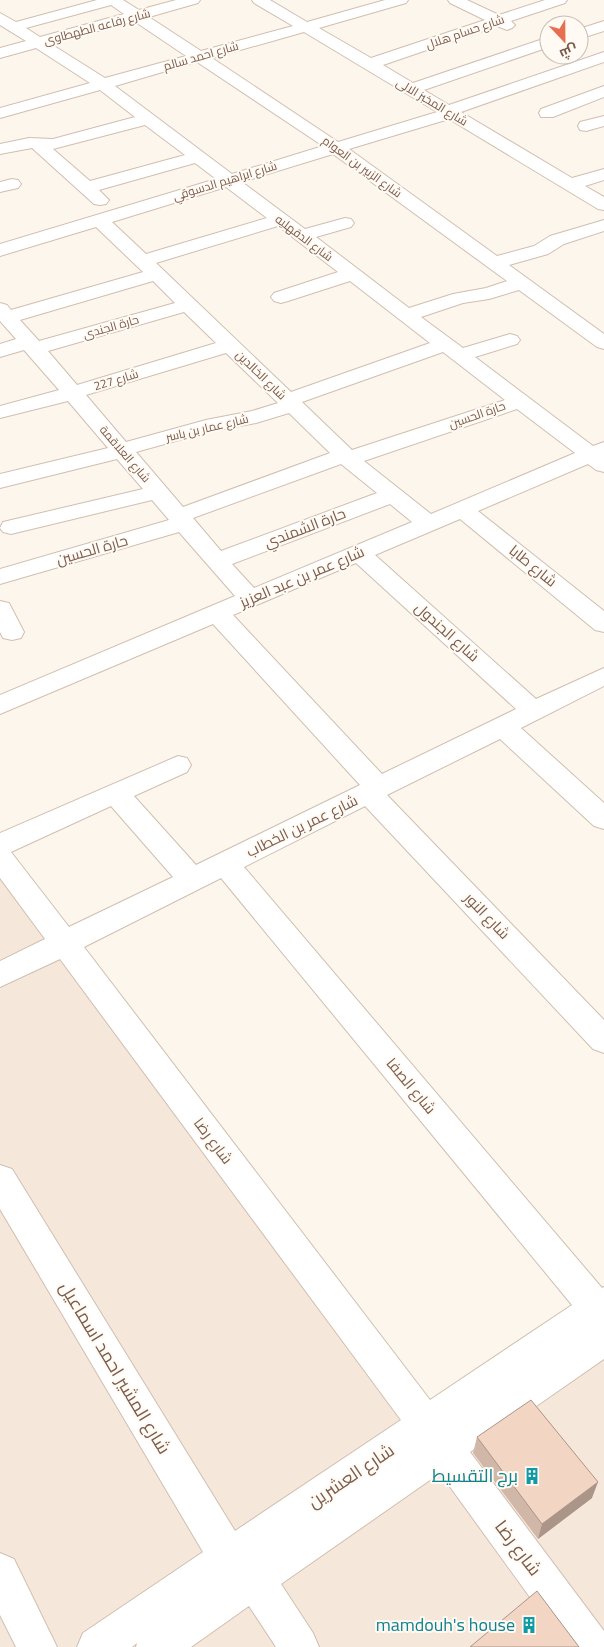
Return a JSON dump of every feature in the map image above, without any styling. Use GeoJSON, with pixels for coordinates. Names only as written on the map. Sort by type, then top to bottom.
{"type":"FeatureCollection","features":[{"type":"Feature","properties":{"kind":"street","name":"شارع الزبير بن العوام"},"geometry":{"type":"LineString","coordinates":[[114,0],[335,147],[604,343]]}},
{"type":"Feature","properties":{"kind":"street"},"geometry":{"type":"LineString","coordinates":[[7,22],[114,0]]}},
{"type":"Feature","properties":{"kind":"street","name":"شارع رفاعه الطهطاوى"},"geometry":{"type":"LineString","coordinates":[[0,53],[193,0]]}},
{"type":"Feature","properties":{"kind":"street","name":"شارع المخبز الالى"},"geometry":{"type":"LineString","coordinates":[[259,0],[370,64],[604,205]]}},
{"type":"Feature","properties":{"kind":"street"},"geometry":{"type":"LineString","coordinates":[[342,0],[362,11]]}},
{"type":"Feature","properties":{"kind":"street","name":"شارع احمد سالم"},"geometry":{"type":"LineString","coordinates":[[0,112],[401,0]]}},
{"type":"Feature","properties":{"kind":"street"},"geometry":{"type":"LineString","coordinates":[[455,0],[539,40]]}},
{"type":"Feature","properties":{"kind":"street","name":"شارع حسام هلال"},"geometry":{"type":"LineString","coordinates":[[370,64],[560,0]]}},
{"type":"Feature","properties":{"kind":"street","name":"شارع الدقهليه"},"geometry":{"type":"LineString","coordinates":[[7,22],[101,83],[279,220],[521,401],[599,456]]}},
{"type":"Feature","properties":{"kind":"street"},"geometry":{"type":"LineString","coordinates":[[589,31],[604,26]]}},
{"type":"Feature","properties":{"kind":"street"},"geometry":{"type":"LineString","coordinates":[[410,89],[539,47]]}},
{"type":"Feature","properties":{"kind":"street","name":"شارع ابراهيم الدسوقي"},"geometry":{"type":"LineString","coordinates":[[589,62],[604,57]]}},
{"type":"Feature","properties":{"kind":"street"},"geometry":{"type":"LineString","coordinates":[[589,64],[604,72]]}},
{"type":"Feature","properties":{"kind":"street","name":"شارع ابراهيم الدسوقي"},"geometry":{"type":"LineString","coordinates":[[0,250],[449,112],[580,65]]}},
{"type":"Feature","properties":{"kind":"street"},"geometry":{"type":"LineString","coordinates":[[547,113],[604,91]]}},
{"type":"Feature","properties":{"kind":"street"},"geometry":{"type":"LineString","coordinates":[[0,149],[25,143],[53,144],[147,119]]}},
{"type":"Feature","properties":{"kind":"street"},"geometry":{"type":"LineString","coordinates":[[586,126],[604,121]]}},
{"type":"Feature","properties":{"kind":"street","name":"شارع الخالدين"},"geometry":{"type":"LineString","coordinates":[[36,144],[86,188],[150,267],[188,305],[346,457],[428,523]]}},
{"type":"Feature","properties":{"kind":"street"},"geometry":{"type":"LineString","coordinates":[[86,188],[197,157]]}},
{"type":"Feature","properties":{"kind":"street"},"geometry":{"type":"LineString","coordinates":[[570,185],[604,174]]}},
{"type":"Feature","properties":{"kind":"street"},"geometry":{"type":"LineString","coordinates":[[4,313],[150,267],[279,220]]}},
{"type":"Feature","properties":{"kind":"street"},"geometry":{"type":"LineString","coordinates":[[301,236],[345,223]]}},
{"type":"Feature","properties":{"kind":"street"},"geometry":{"type":"LineString","coordinates":[[495,263],[541,250],[557,240],[604,225]]}},
{"type":"Feature","properties":{"kind":"street"},"geometry":{"type":"LineString","coordinates":[[281,297],[352,274]]}},
{"type":"Feature","properties":{"kind":"street"},"geometry":{"type":"LineString","coordinates":[[407,315],[460,298],[489,293],[521,283]]}},
{"type":"Feature","properties":{"kind":"street","name":"حارة الجندى"},"geometry":{"type":"LineString","coordinates":[[31,346],[188,305]]}},
{"type":"Feature","properties":{"kind":"street","name":"شارع العلاقمة"},"geometry":{"type":"LineString","coordinates":[[4,313],[250,599]]}},
{"type":"Feature","properties":{"kind":"street","name":"شارع عمار بن ياسر"},"geometry":{"type":"LineString","coordinates":[[0,482],[206,426],[256,417],[290,403],[454,350],[510,340]]}},
{"type":"Feature","properties":{"kind":"street"},"geometry":{"type":"LineString","coordinates":[[0,352],[31,346]]}},
{"type":"Feature","properties":{"kind":"street","name":"شارع 227"},"geometry":{"type":"LineString","coordinates":[[0,412],[72,393],[231,346]]}},
{"type":"Feature","properties":{"kind":"street","name":"حارة الحسين"},"geometry":{"type":"LineString","coordinates":[[0,577],[181,520],[346,457],[521,401]]}},
{"type":"Feature","properties":{"kind":"street","name":"شارع عمر بن عبد العزيز"},"geometry":{"type":"LineString","coordinates":[[0,705],[428,523],[599,456]]}},
{"type":"Feature","properties":{"kind":"street"},"geometry":{"type":"LineString","coordinates":[[11,527],[157,492]]}},
{"type":"Feature","properties":{"kind":"street","name":"حارة الشمندي"},"geometry":{"type":"LineString","coordinates":[[217,561],[393,495]]}},
{"type":"Feature","properties":{"kind":"street","name":"شارع طابا"},"geometry":{"type":"LineString","coordinates":[[462,509],[604,624]]}},
{"type":"Feature","properties":{"kind":"street","name":"شارع الجندول"},"geometry":{"type":"LineString","coordinates":[[359,553],[534,711]]}},
{"type":"Feature","properties":{"kind":"street"},"geometry":{"type":"LineString","coordinates":[[0,608],[12,632]]}},
{"type":"Feature","properties":{"kind":"street","name":"شارع النور"},"geometry":{"type":"LineString","coordinates":[[217,613],[374,790],[604,1040]]}},
{"type":"Feature","properties":{"kind":"street","name":"شارع عمر بن الخطاب"},"geometry":{"type":"LineString","coordinates":[[0,975],[604,676]]}},
{"type":"Feature","properties":{"kind":"street"},"geometry":{"type":"LineString","coordinates":[[503,727],[604,819]]}},
{"type":"Feature","properties":{"kind":"street"},"geometry":{"type":"LineString","coordinates":[[0,845],[178,765]]}},
{"type":"Feature","properties":{"kind":"street"},"geometry":{"type":"LineString","coordinates":[[115,793],[193,880]]}},
{"type":"Feature","properties":{"kind":"street","name":"شارع رضا"},"geometry":{"type":"LineString","coordinates":[[0,856],[592,1647]]}},
{"type":"Feature","properties":{"kind":"street","name":"شارع الصفا"},"geometry":{"type":"LineString","coordinates":[[225,864],[602,1316]]}},
{"type":"Feature","properties":{"kind":"street","name":"شارع المشير احمد اسماعيل"},"geometry":{"type":"LineString","coordinates":[[0,1179],[242,1568],[298,1647]]}},
{"type":"Feature","properties":{"kind":"street","name":"شارع العشرين"},"geometry":{"type":"LineString","coordinates":[[97,1647],[242,1568],[436,1437],[602,1316]]}},
{"type":"Feature","properties":{"kind":"street","name":"شارع العشرين"},"geometry":{"type":"LineString","coordinates":[[156,1647],[242,1568]]}},
{"type":"Feature","properties":{"kind":"street"},"geometry":{"type":"LineString","coordinates":[[0,1573],[37,1647]]}},
{"type":"Feature","properties":{"kind":"shaded area"},"geometry":{"type":"Polygon","coordinates":[[[0,858],[424,1424],[97,1647],[0,1647],[0,858]]]}},
{"type":"Feature","properties":{"kind":"shaded area"},"geometry":{"type":"Polygon","coordinates":[[[604,1345],[604,1647],[169,1647],[604,1345]]]}},
{"type":"Feature","properties":{"kind":"building","name":"برج التقسيط"},"geometry":{"type":"Polygon","coordinates":[[[531,1400],[598,1482],[542,1524],[477,1437],[531,1400]]]}},
{"type":"Feature","properties":{"kind":"building"},"geometry":{"type":"Polygon","coordinates":[[[537,1591],[579,1647],[470,1647],[537,1591]]]}},
{"type":"Feature","properties":{"kind":"place","name":"برج التقسيط"},"geometry":{"type":"Point","coordinates":[532,1476]}},
{"type":"Feature","properties":{"kind":"place","name":"mamdouh's house"},"geometry":{"type":"Point","coordinates":[529,1625]}}]}
